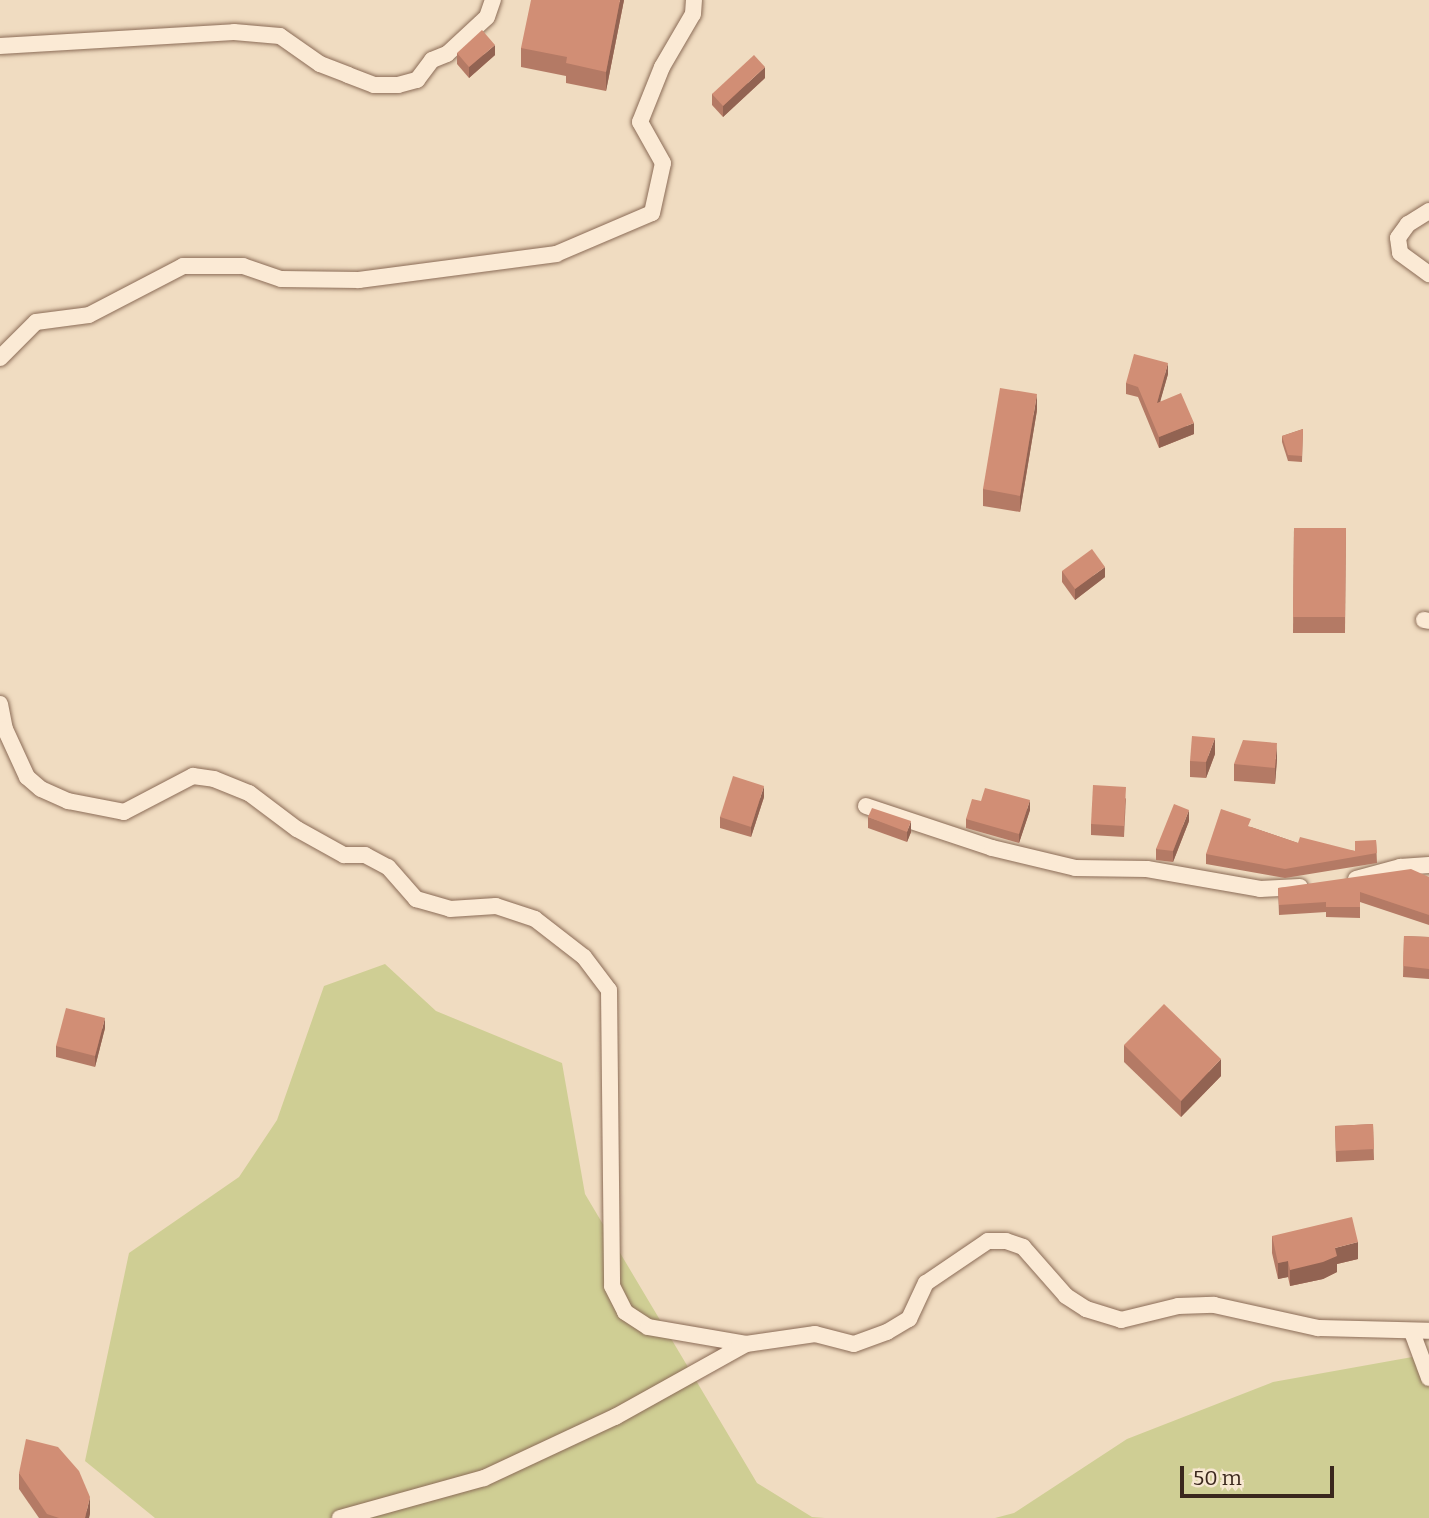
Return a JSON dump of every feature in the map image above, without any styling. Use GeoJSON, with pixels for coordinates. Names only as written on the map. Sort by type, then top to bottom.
{"type":"FeatureCollection","features":[{"type":"Feature","properties":{"kind":"street"},"geometry":{"type":"LineString","coordinates":[[0,46],[234,32],[280,36],[320,64],[374,85],[398,85],[417,80],[432,60],[447,54],[486,18],[493,0]]}},
{"type":"Feature","properties":{"kind":"street"},"geometry":{"type":"LineString","coordinates":[[0,358],[36,322],[89,315],[183,266],[243,265],[281,279],[359,280],[556,254],[652,213],[663,163],[640,122],[662,67],[693,14],[694,0]]}},
{"type":"Feature","properties":{"kind":"street"},"geometry":{"type":"LineString","coordinates":[[1429,211],[1408,224],[1398,238],[1400,253],[1429,274]]}},
{"type":"Feature","properties":{"kind":"street"},"geometry":{"type":"LineString","coordinates":[[0,704],[5,729],[27,777],[41,789],[68,801],[124,812],[193,776],[214,779],[249,793],[297,830],[344,855],[365,856],[388,867],[416,899],[450,909],[496,906],[535,919],[584,957],[609,989],[612,1286],[625,1312],[648,1326],[746,1344],[815,1334],[854,1344],[887,1332],[909,1319],[926,1283],[948,1264],[988,1241],[1006,1241],[1023,1247],[1066,1296],[1086,1309],[1121,1320],[1178,1306],[1214,1305],[1318,1328],[1421,1331],[1429,1378]]}},
{"type":"Feature","properties":{"kind":"street"},"geometry":{"type":"LineString","coordinates":[[866,806],[992,848],[1075,868],[1173,872],[1260,889],[1312,886]]}},
{"type":"Feature","properties":{"kind":"street"},"geometry":{"type":"LineString","coordinates":[[1334,883],[1400,867],[1429,865]]}},
{"type":"Feature","properties":{"kind":"street"},"geometry":{"type":"LineString","coordinates":[[340,1518],[484,1478],[615,1417],[746,1344]]}},
{"type":"Feature","properties":{"kind":"shaded area"},"geometry":{"type":"Polygon","coordinates":[[[385,964],[436,1011],[562,1063],[585,1194],[757,1483],[812,1517],[825,1518],[155,1518],[85,1461],[129,1253],[239,1177],[277,1120],[324,986],[385,964]]]}},
{"type":"Feature","properties":{"kind":"shaded area"},"geometry":{"type":"Polygon","coordinates":[[[1429,1354],[1429,1518],[995,1518],[1014,1513],[1127,1439],[1273,1382],[1429,1354]]]}},
{"type":"Feature","properties":{"kind":"building"},"geometry":{"type":"Polygon","coordinates":[[[531,0],[620,0],[606,72],[566,63],[567,57],[521,48],[531,0]]]}},
{"type":"Feature","properties":{"kind":"building"},"geometry":{"type":"Polygon","coordinates":[[[482,30],[495,45],[469,67],[457,53],[482,30]]]}},
{"type":"Feature","properties":{"kind":"building"},"geometry":{"type":"Polygon","coordinates":[[[754,55],[765,67],[723,106],[712,94],[754,55]]]}},
{"type":"Feature","properties":{"kind":"building"},"geometry":{"type":"Polygon","coordinates":[[[1134,354],[1168,363],[1157,403],[1181,393],[1194,423],[1159,437],[1138,387],[1126,383],[1134,354]]]}},
{"type":"Feature","properties":{"kind":"building"},"geometry":{"type":"Polygon","coordinates":[[[1000,388],[1037,394],[1020,496],[983,489],[1000,388]]]}},
{"type":"Feature","properties":{"kind":"building"},"geometry":{"type":"Polygon","coordinates":[[[1303,429],[1302,456],[1288,455],[1282,436],[1303,429]]]}},
{"type":"Feature","properties":{"kind":"building"},"geometry":{"type":"Polygon","coordinates":[[[1294,528],[1346,528],[1345,617],[1293,617],[1294,528]]]}},
{"type":"Feature","properties":{"kind":"building"},"geometry":{"type":"Polygon","coordinates":[[[1092,549],[1105,567],[1075,589],[1062,571],[1092,549]]]}},
{"type":"Feature","properties":{"kind":"building"},"geometry":{"type":"Polygon","coordinates":[[[1192,736],[1215,738],[1206,762],[1190,761],[1192,736]]]}},
{"type":"Feature","properties":{"kind":"building"},"geometry":{"type":"Polygon","coordinates":[[[1243,740],[1277,743],[1275,768],[1234,764],[1243,740]]]}},
{"type":"Feature","properties":{"kind":"building"},"geometry":{"type":"Polygon","coordinates":[[[733,776],[764,786],[751,827],[720,817],[733,776]]]}},
{"type":"Feature","properties":{"kind":"building"},"geometry":{"type":"Polygon","coordinates":[[[1093,785],[1126,787],[1124,826],[1091,824],[1093,785]]]}},
{"type":"Feature","properties":{"kind":"building"},"geometry":{"type":"Polygon","coordinates":[[[985,788],[1030,800],[1019,834],[966,819],[972,799],[981,801],[985,788]]]}},
{"type":"Feature","properties":{"kind":"building"},"geometry":{"type":"Polygon","coordinates":[[[1174,804],[1189,810],[1173,851],[1156,849],[1174,804]]]}},
{"type":"Feature","properties":{"kind":"building"},"geometry":{"type":"Polygon","coordinates":[[[872,808],[911,821],[907,832],[868,817],[872,808]]]}},
{"type":"Feature","properties":{"kind":"building"},"geometry":{"type":"Polygon","coordinates":[[[1221,809],[1251,819],[1248,826],[1298,843],[1300,837],[1355,851],[1355,841],[1376,840],[1377,853],[1285,869],[1206,854],[1221,809]]]}},
{"type":"Feature","properties":{"kind":"building"},"geometry":{"type":"Polygon","coordinates":[[[1411,869],[1429,877],[1429,915],[1360,892],[1360,907],[1326,907],[1326,902],[1279,905],[1278,888],[1411,869]]]}},
{"type":"Feature","properties":{"kind":"building"},"geometry":{"type":"Polygon","coordinates":[[[1404,936],[1429,937],[1429,969],[1403,966],[1404,936]]]}},
{"type":"Feature","properties":{"kind":"building"},"geometry":{"type":"Polygon","coordinates":[[[1164,1004],[1221,1059],[1181,1101],[1124,1045],[1164,1004]]]}},
{"type":"Feature","properties":{"kind":"building"},"geometry":{"type":"Polygon","coordinates":[[[66,1008],[105,1018],[95,1056],[56,1046],[66,1008]]]}},
{"type":"Feature","properties":{"kind":"building"},"geometry":{"type":"Polygon","coordinates":[[[1373,1124],[1374,1149],[1336,1151],[1335,1126],[1373,1124]]]}},
{"type":"Feature","properties":{"kind":"building"},"geometry":{"type":"Polygon","coordinates":[[[1352,1217],[1358,1242],[1335,1248],[1337,1256],[1290,1270],[1288,1261],[1278,1263],[1272,1236],[1352,1217]]]}},
{"type":"Feature","properties":{"kind":"building"},"geometry":{"type":"Polygon","coordinates":[[[26,1439],[58,1447],[79,1471],[90,1497],[85,1518],[59,1518],[47,1514],[19,1473],[26,1439]]]}}]}
